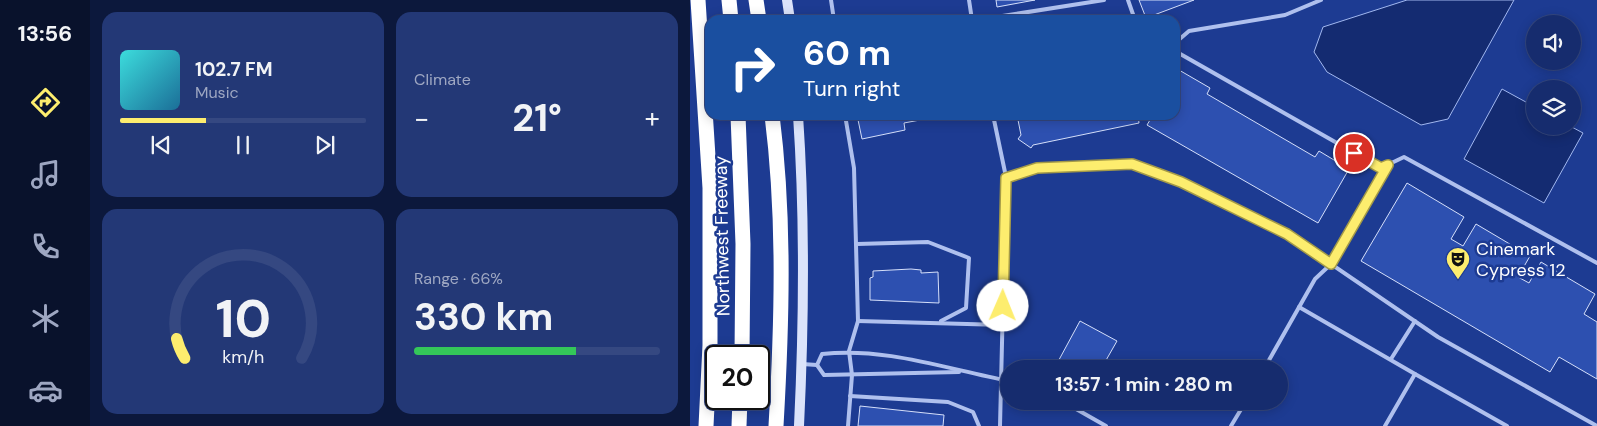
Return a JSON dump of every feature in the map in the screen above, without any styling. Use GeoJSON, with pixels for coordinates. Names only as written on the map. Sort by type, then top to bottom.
{"type":"FeatureCollection","features":[{"type":"Feature","properties":{"kind":"highway"},"geometry":{"type":"LineString","coordinates":[[698,0],[705,110]]}},
{"type":"Feature","properties":{"kind":"highway"},"geometry":{"type":"LineString","coordinates":[[729,0],[730,15]]}},
{"type":"Feature","properties":{"kind":"highway"},"geometry":{"type":"LineString","coordinates":[[756,0],[758,15]]}},
{"type":"Feature","properties":{"kind":"highway"},"geometry":{"type":"LineString","coordinates":[[706,120],[710,188],[710,345],[706,426]]}},
{"type":"Feature","properties":{"kind":"highway","name":"Northwest Freeway"},"geometry":{"type":"LineString","coordinates":[[738,120],[743,235],[742,345]]}},
{"type":"Feature","properties":{"kind":"highway"},"geometry":{"type":"LineString","coordinates":[[772,120],[781,206],[782,266],[776,426]]}},
{"type":"Feature","properties":{"kind":"highway"},"geometry":{"type":"LineString","coordinates":[[739,426],[740,410]]}},
{"type":"Feature","properties":{"kind":"main road"},"geometry":{"type":"LineString","coordinates":[[787,0],[789,15]]}},
{"type":"Feature","properties":{"kind":"main road"},"geometry":{"type":"LineString","coordinates":[[798,120],[802,230],[802,364],[799,426]]}},
{"type":"Feature","properties":{"kind":"lane"},"geometry":{"type":"LineString","coordinates":[[831,0],[833,15]]}},
{"type":"Feature","properties":{"kind":"lane"},"geometry":{"type":"LineString","coordinates":[[969,0],[971,15]]}},
{"type":"Feature","properties":{"kind":"lane"},"geometry":{"type":"LineString","coordinates":[[1009,15],[1104,0]]}},
{"type":"Feature","properties":{"kind":"lane"},"geometry":{"type":"LineString","coordinates":[[1128,0],[1133,15]]}},
{"type":"Feature","properties":{"kind":"lane"},"geometry":{"type":"LineString","coordinates":[[1180,39],[1189,31],[1285,15],[1321,0]]}},
{"type":"Feature","properties":{"kind":"lane"},"geometry":{"type":"LineString","coordinates":[[1180,55],[1381,168],[1404,157],[1597,263]]}},
{"type":"Feature","properties":{"kind":"lane"},"geometry":{"type":"LineString","coordinates":[[846,120],[854,168],[858,321],[849,351],[852,374],[848,426]]}},
{"type":"Feature","properties":{"kind":"lane"},"geometry":{"type":"LineString","coordinates":[[995,120],[1006,178],[1002,360]]}},
{"type":"Feature","properties":{"kind":"lane"},"geometry":{"type":"LineString","coordinates":[[1006,178],[1037,168],[1132,164],[1181,182],[1287,234],[1438,337],[1597,426]]}},
{"type":"Feature","properties":{"kind":"lane"},"geometry":{"type":"LineString","coordinates":[[1269,360],[1315,279],[1331,264],[1388,165]]}},
{"type":"Feature","properties":{"kind":"lane"},"geometry":{"type":"LineString","coordinates":[[857,244],[928,242],[969,258],[966,308],[941,321]]}},
{"type":"Feature","properties":{"kind":"lane"},"geometry":{"type":"LineString","coordinates":[[1300,307],[1507,426]]}},
{"type":"Feature","properties":{"kind":"lane"},"geometry":{"type":"LineString","coordinates":[[858,321],[941,321],[1003,325]]}},
{"type":"Feature","properties":{"kind":"lane"},"geometry":{"type":"LineString","coordinates":[[1391,359],[1415,321]]}},
{"type":"Feature","properties":{"kind":"lane"},"geometry":{"type":"LineString","coordinates":[[817,365],[822,354],[849,351],[900,356],[1000,380]]}},
{"type":"Feature","properties":{"kind":"lane"},"geometry":{"type":"LineString","coordinates":[[802,364],[817,365],[824,374],[964,372]]}},
{"type":"Feature","properties":{"kind":"lane"},"geometry":{"type":"LineString","coordinates":[[1384,426],[1414,374]]}},
{"type":"Feature","properties":{"kind":"lane"},"geometry":{"type":"LineString","coordinates":[[850,396],[948,402],[973,412],[979,426]]}},
{"type":"Feature","properties":{"kind":"lane"},"geometry":{"type":"LineString","coordinates":[[1000,410],[1000,426]]}},
{"type":"Feature","properties":{"kind":"lane"},"geometry":{"type":"LineString","coordinates":[[1078,410],[1106,426]]}},
{"type":"Feature","properties":{"kind":"lane"},"geometry":{"type":"LineString","coordinates":[[1231,426],[1241,410]]}},
{"type":"Feature","properties":{"kind":"water"},"geometry":{"type":"Polygon","coordinates":[[[1407,0],[1514,0],[1448,119],[1421,125],[1327,72],[1314,52],[1323,27],[1407,0]]]}},
{"type":"Feature","properties":{"kind":"water"},"geometry":{"type":"Polygon","coordinates":[[[1502,89],[1526,102],[1526,135],[1581,135],[1581,132],[1583,133],[1544,203],[1464,159],[1502,89]]]}},
{"type":"Feature","properties":{"kind":"building"},"geometry":{"type":"Polygon","coordinates":[[[996,0],[1035,0],[997,7],[996,0]]]}},
{"type":"Feature","properties":{"kind":"building"},"geometry":{"type":"Polygon","coordinates":[[[1139,0],[1194,0],[1154,15],[1145,15],[1139,0]]]}},
{"type":"Feature","properties":{"kind":"building"},"geometry":{"type":"Polygon","coordinates":[[[1180,71],[1210,88],[1207,94],[1315,157],[1319,151],[1349,169],[1318,223],[1147,125],[1150,120],[1180,120],[1180,71]]]}},
{"type":"Feature","properties":{"kind":"building"},"geometry":{"type":"Polygon","coordinates":[[[858,120],[920,120],[904,123],[905,130],[862,139],[858,120]]]}},
{"type":"Feature","properties":{"kind":"building"},"geometry":{"type":"Polygon","coordinates":[[[1018,120],[1139,120],[1139,123],[1033,145],[1031,148],[1018,139],[1021,135],[1018,120]]]}},
{"type":"Feature","properties":{"kind":"building","name":"Cinemark Cypress 12"},"geometry":{"type":"Polygon","coordinates":[[[1407,183],[1464,217],[1451,239],[1463,246],[1476,224],[1530,256],[1518,277],[1529,283],[1541,262],[1595,294],[1584,314],[1597,322],[1597,379],[1559,357],[1550,372],[1361,261],[1407,183]]]}},
{"type":"Feature","properties":{"kind":"building"},"geometry":{"type":"Polygon","coordinates":[[[921,270],[921,273],[938,272],[939,303],[870,300],[870,278],[873,277],[873,271],[921,270]]]}},
{"type":"Feature","properties":{"kind":"building"},"geometry":{"type":"Polygon","coordinates":[[[1080,321],[1117,341],[1106,360],[1059,360],[1080,321]]]}},
{"type":"Feature","properties":{"kind":"building"},"geometry":{"type":"Polygon","coordinates":[[[860,406],[944,415],[943,426],[858,426],[860,406]]]}},
{"type":"Feature","properties":{"kind":"place","name":"Cinemark Cypress 12"},"geometry":{"type":"Point","coordinates":[1458,280]}},
{"type":"Feature","properties":{"kind":"route"},"geometry":{"type":"LineString","coordinates":[[1003,306],[1006,178],[1037,168],[1132,164],[1181,182],[1287,234],[1331,264],[1388,165],[1381,168],[1354,153]]}}]}
